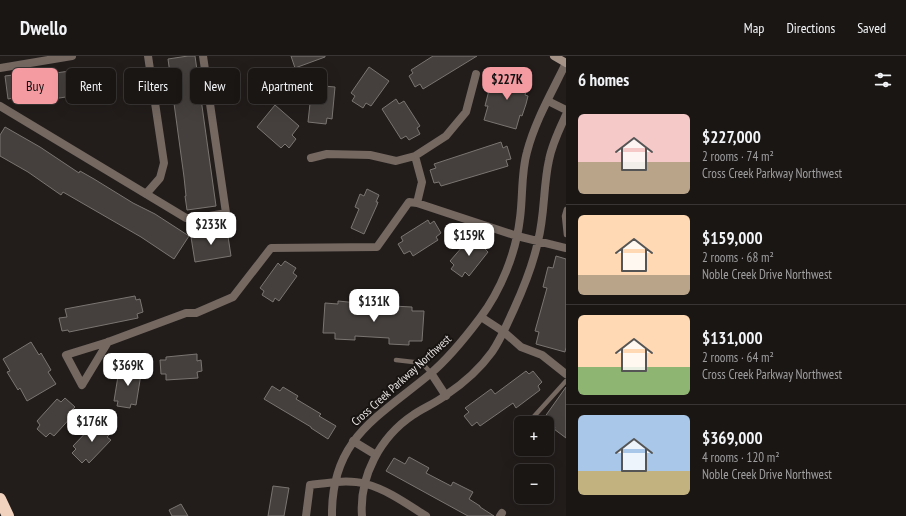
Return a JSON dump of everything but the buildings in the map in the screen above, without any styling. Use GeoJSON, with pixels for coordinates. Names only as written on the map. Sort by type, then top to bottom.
{"type":"FeatureCollection","features":[{"type":"Feature","properties":{"kind":"highway"},"geometry":{"type":"LineString","coordinates":[[0,499],[8,516]]}},
{"type":"Feature","properties":{"kind":"street"},"geometry":{"type":"LineString","coordinates":[[0,68],[72,56]]}},
{"type":"Feature","properties":{"kind":"street"},"geometry":{"type":"LineString","coordinates":[[146,194],[160,178],[164,163],[148,56]]}},
{"type":"Feature","properties":{"kind":"street"},"geometry":{"type":"LineString","coordinates":[[0,106],[186,218],[193,219],[226,213],[203,56]]}},
{"type":"Feature","properties":{"kind":"street"},"geometry":{"type":"LineString","coordinates":[[554,56],[566,63]]}},
{"type":"Feature","properties":{"kind":"street","name":"Cross Creek Parkway Northwest"},"geometry":{"type":"LineString","coordinates":[[332,516],[332,499],[335,482],[340,465],[353,441],[373,419],[431,373],[458,346],[481,317],[502,279],[517,236],[527,153],[534,128],[566,63]]}},
{"type":"Feature","properties":{"kind":"street"},"geometry":{"type":"LineString","coordinates":[[311,158],[327,154],[370,155],[396,161],[415,156],[446,136],[466,112],[476,74]]}},
{"type":"Feature","properties":{"kind":"street"},"geometry":{"type":"LineString","coordinates":[[548,100],[566,110]]}},
{"type":"Feature","properties":{"kind":"street"},"geometry":{"type":"LineString","coordinates":[[362,516],[365,484],[376,455],[392,433],[407,420],[464,383],[493,351],[504,332],[528,277],[538,241],[549,159],[556,136],[566,115]]}},
{"type":"Feature","properties":{"kind":"street"},"geometry":{"type":"LineString","coordinates":[[415,156],[422,182],[417,203]]}},
{"type":"Feature","properties":{"kind":"street"},"geometry":{"type":"LineString","coordinates":[[108,342],[82,385],[66,355],[108,342],[186,313],[196,313],[233,297],[271,248],[377,246],[409,202],[417,203],[517,236],[566,248]]}},
{"type":"Feature","properties":{"kind":"street"},"geometry":{"type":"LineString","coordinates":[[481,317],[504,332],[521,347],[542,355],[566,374]]}},
{"type":"Feature","properties":{"kind":"street"},"geometry":{"type":"LineString","coordinates":[[431,373],[446,396]]}},
{"type":"Feature","properties":{"kind":"street"},"geometry":{"type":"LineString","coordinates":[[353,441],[376,455]]}},
{"type":"Feature","properties":{"kind":"street"},"geometry":{"type":"LineString","coordinates":[[306,516],[310,485],[335,482],[365,484],[390,493],[426,516]]}},
{"type":"Feature","properties":{"kind":"lane"},"geometry":{"type":"LineString","coordinates":[[566,209],[564,216],[566,235]]}},
{"type":"Feature","properties":{"kind":"lane"},"geometry":{"type":"LineString","coordinates":[[396,360],[422,363],[431,373]]}},
{"type":"Feature","properties":{"kind":"lane"},"geometry":{"type":"LineString","coordinates":[[534,416],[566,381]]}}]}
